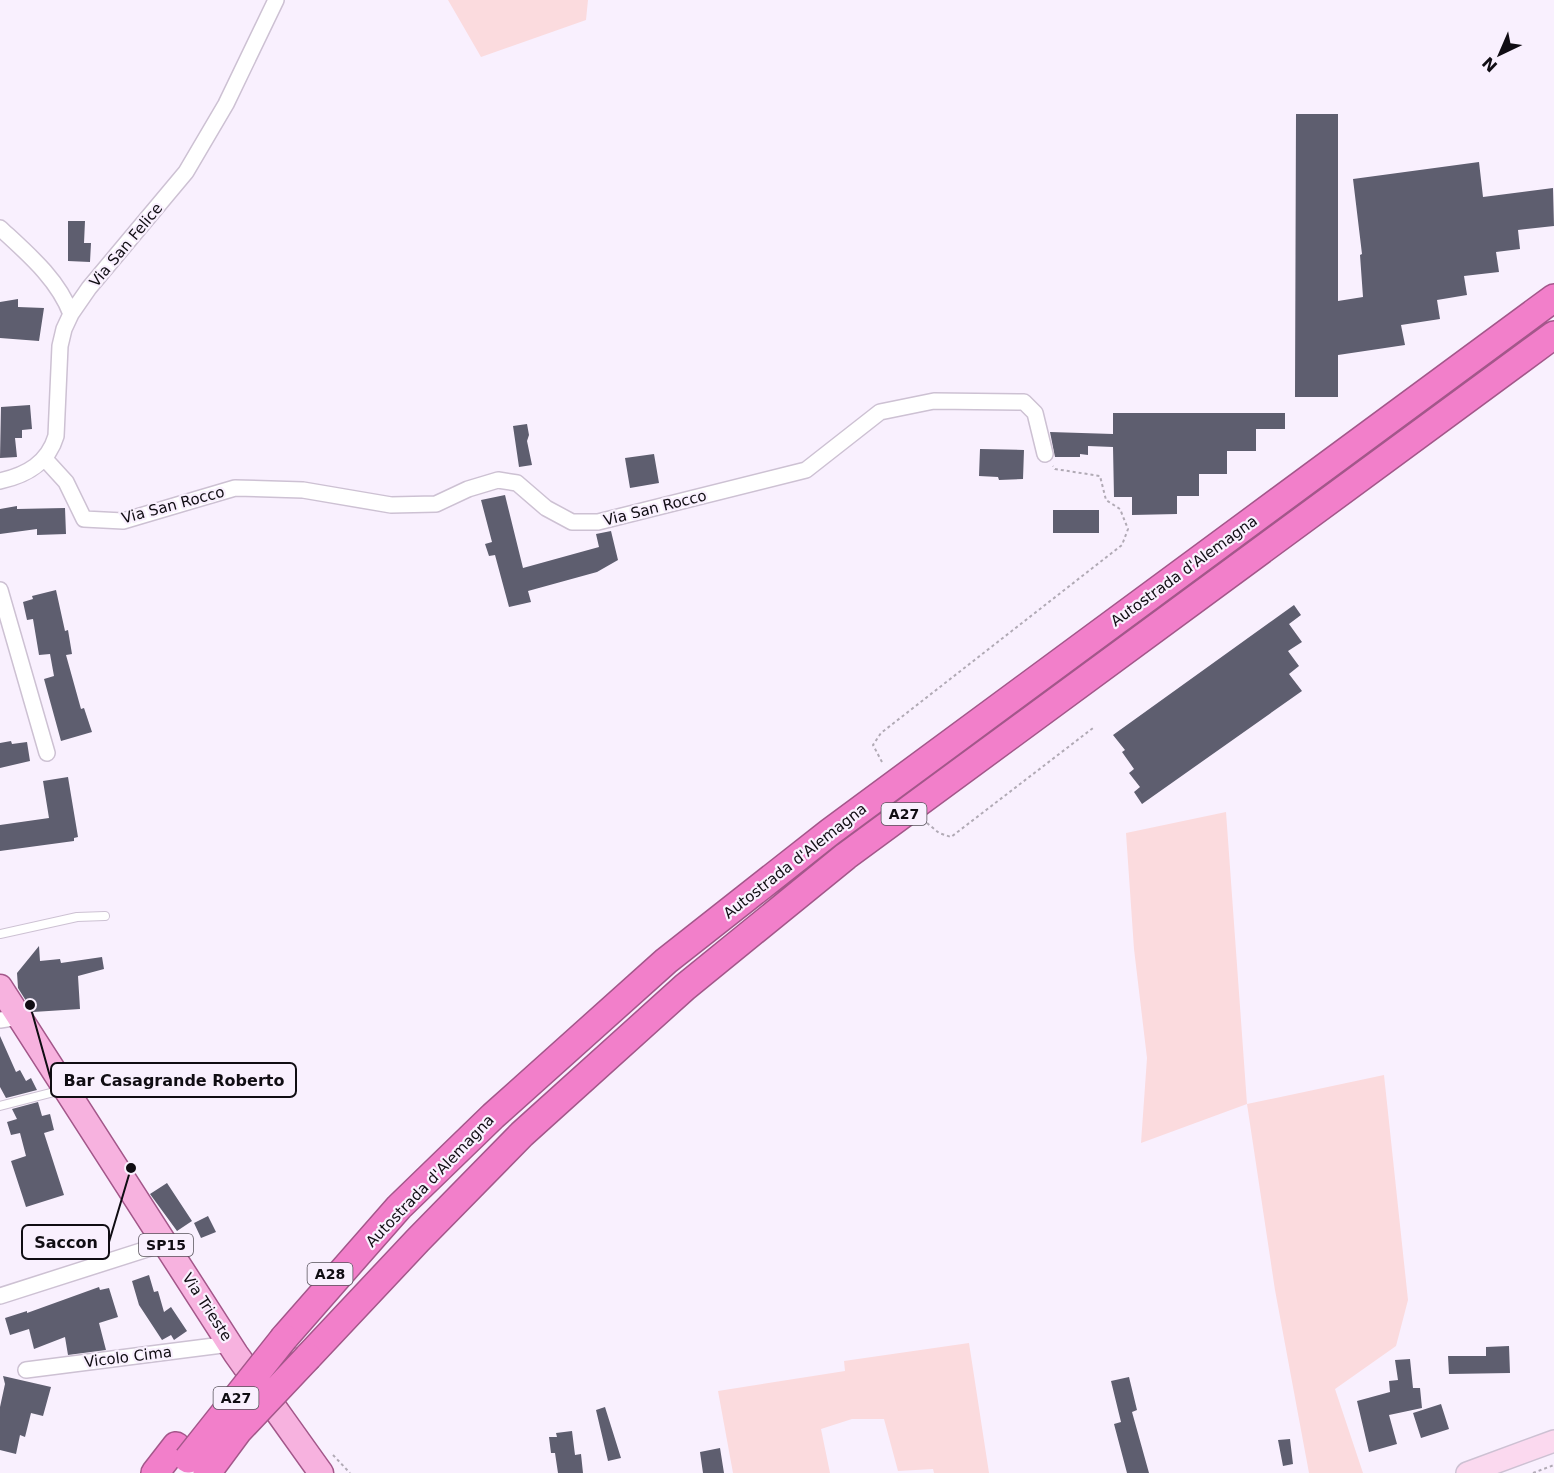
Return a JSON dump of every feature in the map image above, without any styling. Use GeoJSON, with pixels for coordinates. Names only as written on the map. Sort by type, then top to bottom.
{"type":"FeatureCollection","features":[{"type":"Feature","properties":{"kind":"highway","name":"Autostrada d'Alemagna"},"geometry":{"type":"LineString","coordinates":[[388,1220],[493,1116],[666,961],[830,832],[1554,298]]}},
{"type":"Feature","properties":{"kind":"highway","name":"Autostrada d'Alemagna"},"geometry":{"type":"LineString","coordinates":[[187,1463],[238,1431],[310,1362],[348,1316],[418,1240],[522,1134],[712,965],[846,856],[1554,335]]}},
{"type":"Feature","properties":{"kind":"highway","name":"A28"},"geometry":{"type":"LineString","coordinates":[[155,1473],[187,1463],[278,1332],[388,1220]]}},
{"type":"Feature","properties":{"kind":"highway","name":"A27"},"geometry":{"type":"LineString","coordinates":[[230,1473],[310,1362]]}},
{"type":"Feature","properties":{"kind":"main road","name":"Via Trieste"},"geometry":{"type":"LineString","coordinates":[[0,987],[10,1019],[65,1089],[230,1344],[321,1473]]}},
{"type":"Feature","properties":{"kind":"main road"},"geometry":{"type":"LineString","coordinates":[[1467,1473],[1554,1441]]}},
{"type":"Feature","properties":{"kind":"street","name":"Via San Felice"},"geometry":{"type":"LineString","coordinates":[[45,459],[56,436],[60,346],[71,314],[89,288],[186,172],[226,105],[276,0]]}},
{"type":"Feature","properties":{"kind":"street"},"geometry":{"type":"LineString","coordinates":[[0,228],[52,280],[66,300],[71,314]]}},
{"type":"Feature","properties":{"kind":"street","name":"Via San Rocco"},"geometry":{"type":"LineString","coordinates":[[45,459],[66,482],[84,519],[94,521],[123,521],[235,488],[303,490],[391,505],[436,504],[468,489],[498,480],[517,483],[546,508],[572,522],[598,522],[806,470],[880,412],[933,401],[1024,402],[1035,413],[1044,454]]}},
{"type":"Feature","properties":{"kind":"street"},"geometry":{"type":"LineString","coordinates":[[0,482],[34,468],[45,459]]}},
{"type":"Feature","properties":{"kind":"street"},"geometry":{"type":"LineString","coordinates":[[0,590],[47,753]]}},
{"type":"Feature","properties":{"kind":"street"},"geometry":{"type":"LineString","coordinates":[[0,1296],[166,1243]]}},
{"type":"Feature","properties":{"kind":"street","name":"Vicolo Cima"},"geometry":{"type":"LineString","coordinates":[[26,1370],[230,1344]]}},
{"type":"Feature","properties":{"kind":"lane"},"geometry":{"type":"LineString","coordinates":[[0,934],[77,917],[105,916]]}},
{"type":"Feature","properties":{"kind":"lane"},"geometry":{"type":"LineString","coordinates":[[0,1106],[65,1089]]}},
{"type":"Feature","properties":{"kind":"path"},"geometry":{"type":"LineString","coordinates":[[882,762],[873,745],[881,733],[1122,545],[1128,528],[1120,510],[1106,500],[1100,476],[1055,469],[1044,454]]}},
{"type":"Feature","properties":{"kind":"path"},"geometry":{"type":"LineString","coordinates":[[924,821],[939,833],[951,837],[1093,728]]}},
{"type":"Feature","properties":{"kind":"path"},"geometry":{"type":"LineString","coordinates":[[1533,1473],[1554,1465]]}},
{"type":"Feature","properties":{"kind":"shaded area"},"geometry":{"type":"Polygon","coordinates":[[[448,0],[588,0],[586,20],[481,57],[448,0]]]}},
{"type":"Feature","properties":{"kind":"shaded area"},"geometry":{"type":"Polygon","coordinates":[[[1226,812],[1247,1104],[1141,1143],[1147,1058],[1134,949],[1126,833],[1226,812]]]}},
{"type":"Feature","properties":{"kind":"shaded area"},"geometry":{"type":"Polygon","coordinates":[[[1384,1075],[1408,1300],[1396,1346],[1335,1389],[1363,1473],[1309,1473],[1275,1290],[1247,1104],[1384,1075]]]}},
{"type":"Feature","properties":{"kind":"shaded area"},"geometry":{"type":"Polygon","coordinates":[[[969,1343],[989,1473],[934,1473],[933,1469],[898,1471],[884,1419],[852,1419],[821,1429],[830,1473],[733,1473],[718,1391],[845,1371],[844,1361],[969,1343]]]}},
{"type":"Feature","properties":{"kind":"building"},"geometry":{"type":"Polygon","coordinates":[[[1296,114],[1338,114],[1338,301],[1363,297],[1360,255],[1362,254],[1353,179],[1479,162],[1483,197],[1553,188],[1554,226],[1518,230],[1520,249],[1496,252],[1499,272],[1464,276],[1467,295],[1437,300],[1440,319],[1401,325],[1405,345],[1338,355],[1338,397],[1295,397],[1296,114]]]}},
{"type":"Feature","properties":{"kind":"building"},"geometry":{"type":"Polygon","coordinates":[[[68,221],[85,221],[84,243],[91,243],[90,262],[68,261],[68,221]]]}},
{"type":"Feature","properties":{"kind":"building"},"geometry":{"type":"Polygon","coordinates":[[[18,299],[18,307],[44,308],[39,341],[0,338],[0,302],[18,299]]]}},
{"type":"Feature","properties":{"kind":"building"},"geometry":{"type":"Polygon","coordinates":[[[30,405],[32,429],[22,430],[22,438],[15,438],[17,457],[0,458],[1,407],[30,405]]]}},
{"type":"Feature","properties":{"kind":"building"},"geometry":{"type":"Polygon","coordinates":[[[1113,413],[1285,413],[1285,429],[1256,429],[1256,451],[1227,451],[1227,474],[1199,474],[1199,496],[1177,496],[1177,514],[1132,515],[1132,497],[1114,497],[1113,447],[1088,446],[1088,455],[1055,457],[1050,432],[1113,434],[1113,413]]]}},
{"type":"Feature","properties":{"kind":"building"},"geometry":{"type":"Polygon","coordinates":[[[527,424],[529,435],[527,441],[532,465],[519,467],[513,426],[527,424]]]}},
{"type":"Feature","properties":{"kind":"building"},"geometry":{"type":"Polygon","coordinates":[[[980,449],[1024,450],[1023,479],[999,480],[998,477],[979,476],[980,449]]]}},
{"type":"Feature","properties":{"kind":"building"},"geometry":{"type":"Polygon","coordinates":[[[654,454],[659,483],[630,488],[625,458],[654,454]]]}},
{"type":"Feature","properties":{"kind":"building"},"geometry":{"type":"Polygon","coordinates":[[[505,495],[523,568],[599,547],[596,534],[611,531],[618,560],[597,572],[528,591],[531,602],[509,607],[495,555],[489,556],[485,544],[492,542],[481,500],[505,495]]]}},
{"type":"Feature","properties":{"kind":"building"},"geometry":{"type":"Polygon","coordinates":[[[17,506],[17,509],[65,508],[66,534],[37,535],[37,529],[0,534],[0,509],[17,506]]]}},
{"type":"Feature","properties":{"kind":"building"},"geometry":{"type":"Polygon","coordinates":[[[1053,510],[1099,510],[1099,533],[1053,533],[1053,510]]]}},
{"type":"Feature","properties":{"kind":"building"},"geometry":{"type":"Polygon","coordinates":[[[56,590],[65,631],[68,630],[72,654],[66,655],[81,709],[84,708],[92,732],[61,741],[44,679],[54,676],[50,654],[39,655],[33,619],[27,620],[23,602],[33,599],[32,596],[56,590]]]}},
{"type":"Feature","properties":{"kind":"building"},"geometry":{"type":"Polygon","coordinates":[[[1294,605],[1301,615],[1289,624],[1302,642],[1288,651],[1299,666],[1289,674],[1302,691],[1142,804],[1134,792],[1140,787],[1129,773],[1134,769],[1122,752],[1125,750],[1113,735],[1294,605]]]}},
{"type":"Feature","properties":{"kind":"building"},"geometry":{"type":"Polygon","coordinates":[[[11,741],[12,744],[27,742],[30,761],[0,768],[0,743],[11,741]]]}},
{"type":"Feature","properties":{"kind":"building"},"geometry":{"type":"Polygon","coordinates":[[[68,777],[78,837],[74,838],[74,841],[0,851],[0,825],[49,818],[43,781],[68,777]]]}},
{"type":"Feature","properties":{"kind":"building"},"geometry":{"type":"Polygon","coordinates":[[[39,946],[40,961],[60,959],[61,963],[102,957],[104,969],[78,976],[80,1009],[33,1012],[18,988],[17,973],[39,946]]]}},
{"type":"Feature","properties":{"kind":"building"},"geometry":{"type":"Polygon","coordinates":[[[0,1036],[16,1072],[20,1070],[26,1081],[31,1078],[37,1090],[6,1098],[0,1087],[0,1036]]]}},
{"type":"Feature","properties":{"kind":"building"},"geometry":{"type":"Polygon","coordinates":[[[38,1102],[42,1116],[50,1114],[54,1130],[44,1133],[64,1195],[26,1207],[11,1161],[26,1156],[20,1133],[11,1135],[7,1122],[17,1119],[12,1109],[38,1102]]]}},
{"type":"Feature","properties":{"kind":"building"},"geometry":{"type":"Polygon","coordinates":[[[167,1183],[192,1221],[177,1231],[150,1194],[167,1183]]]}},
{"type":"Feature","properties":{"kind":"building"},"geometry":{"type":"Polygon","coordinates":[[[208,1216],[216,1232],[201,1238],[194,1223],[208,1216]]]}},
{"type":"Feature","properties":{"kind":"building"},"geometry":{"type":"Polygon","coordinates":[[[149,1275],[154,1292],[158,1291],[164,1312],[171,1307],[187,1331],[174,1340],[171,1335],[162,1340],[139,1305],[132,1281],[149,1275]]]}},
{"type":"Feature","properties":{"kind":"building"},"geometry":{"type":"Polygon","coordinates":[[[99,1287],[100,1290],[109,1288],[118,1317],[99,1323],[106,1350],[68,1355],[65,1337],[34,1349],[29,1329],[10,1335],[5,1318],[27,1311],[27,1313],[99,1287]]]}},
{"type":"Feature","properties":{"kind":"building"},"geometry":{"type":"Polygon","coordinates":[[[1509,1346],[1510,1373],[1449,1374],[1448,1356],[1486,1356],[1486,1347],[1509,1346]]]}},
{"type":"Feature","properties":{"kind":"building"},"geometry":{"type":"Polygon","coordinates":[[[1410,1359],[1413,1388],[1420,1388],[1422,1408],[1389,1415],[1397,1444],[1369,1452],[1357,1401],[1390,1392],[1389,1381],[1398,1380],[1395,1360],[1410,1359]]]}},
{"type":"Feature","properties":{"kind":"building"},"geometry":{"type":"Polygon","coordinates":[[[3,1376],[51,1387],[43,1416],[31,1413],[25,1437],[20,1435],[16,1454],[0,1450],[0,1407],[5,1384],[3,1376]]]}},
{"type":"Feature","properties":{"kind":"building"},"geometry":{"type":"Polygon","coordinates":[[[1129,1377],[1137,1410],[1132,1412],[1149,1473],[1127,1473],[1114,1424],[1121,1422],[1111,1381],[1129,1377]]]}},
{"type":"Feature","properties":{"kind":"building"},"geometry":{"type":"Polygon","coordinates":[[[1441,1404],[1449,1429],[1421,1438],[1413,1413],[1441,1404]]]}},
{"type":"Feature","properties":{"kind":"building"},"geometry":{"type":"Polygon","coordinates":[[[605,1407],[621,1458],[608,1461],[596,1410],[605,1407]]]}},
{"type":"Feature","properties":{"kind":"building"},"geometry":{"type":"Polygon","coordinates":[[[572,1431],[575,1455],[581,1454],[583,1473],[558,1473],[555,1453],[551,1453],[549,1437],[557,1437],[556,1433],[572,1431]]]}},
{"type":"Feature","properties":{"kind":"building"},"geometry":{"type":"Polygon","coordinates":[[[1290,1439],[1293,1464],[1283,1466],[1278,1440],[1290,1439]]]}},
{"type":"Feature","properties":{"kind":"building"},"geometry":{"type":"Polygon","coordinates":[[[720,1448],[724,1473],[703,1473],[700,1452],[720,1448]]]}},
{"type":"Feature","properties":{"kind":"place","name":"Bar Casagrande Roberto"},"geometry":{"type":"Point","coordinates":[30,1005]}},
{"type":"Feature","properties":{"kind":"place","name":"Saccon"},"geometry":{"type":"Point","coordinates":[131,1168]}}]}
